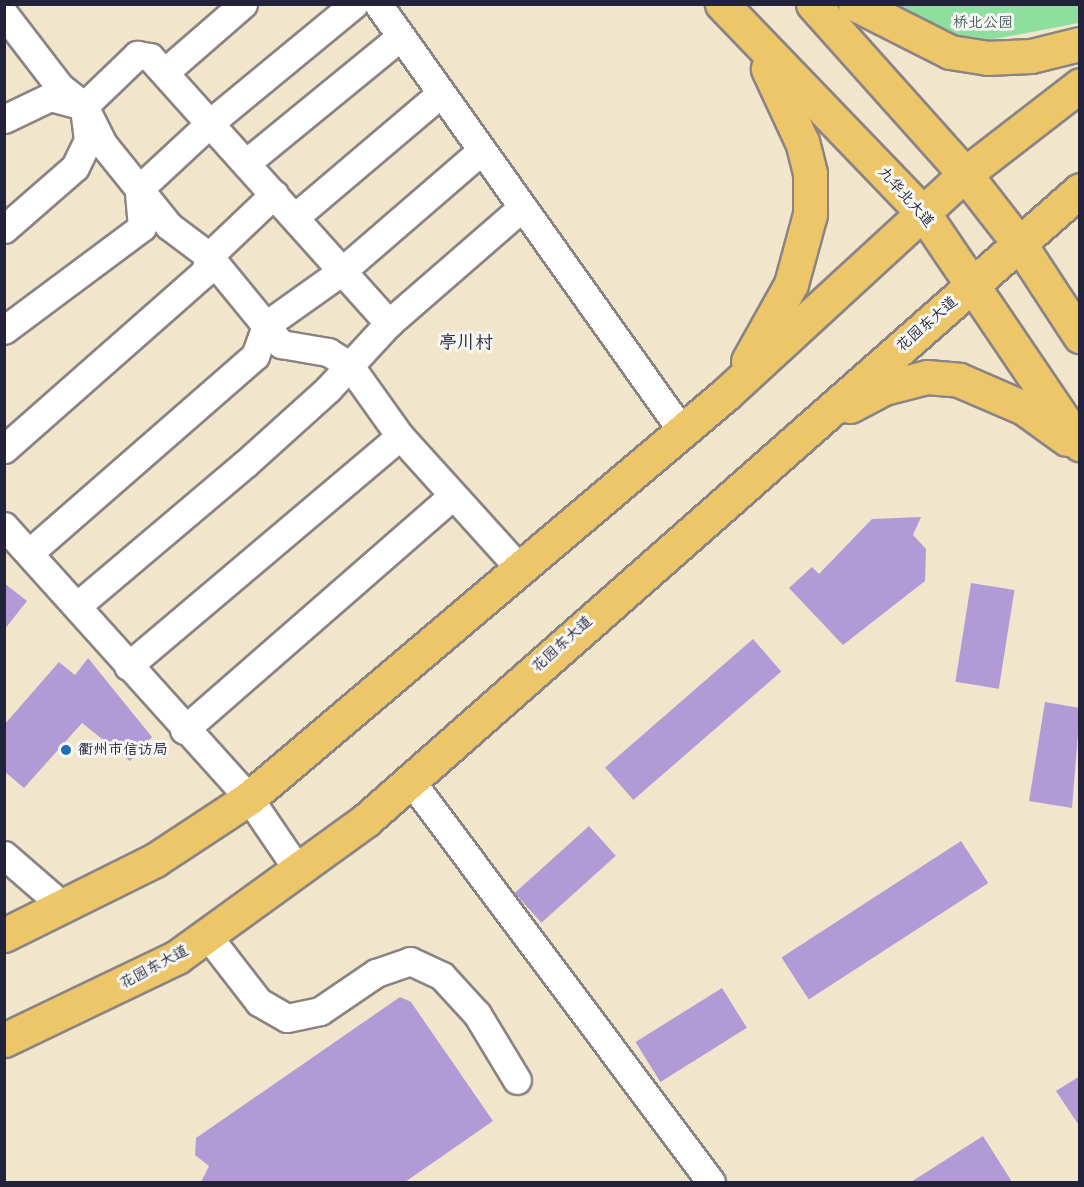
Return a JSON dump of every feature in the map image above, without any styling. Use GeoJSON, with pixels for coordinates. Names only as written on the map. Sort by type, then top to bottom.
{"type":"FeatureCollection","features":[{"type":"Feature","properties":{"kind":"main road","name":"九华北大道"},"geometry":{"type":"LineString","coordinates":[[722,4],[749,36],[924,214],[1080,444]]}},
{"type":"Feature","properties":{"kind":"main road"},"geometry":{"type":"LineString","coordinates":[[813,4],[965,174],[1021,246],[1080,336]]}},
{"type":"Feature","properties":{"kind":"main road"},"geometry":{"type":"LineString","coordinates":[[855,4],[950,52],[968,55],[1031,56],[1080,44]]}},
{"type":"Feature","properties":{"kind":"main road"},"geometry":{"type":"LineString","coordinates":[[727,393],[791,284],[810,214],[810,173],[802,142],[749,36]]}},
{"type":"Feature","properties":{"kind":"main road"},"geometry":{"type":"LineString","coordinates":[[4,935],[155,860],[249,798],[727,393],[965,174],[1080,86]]}},
{"type":"Feature","properties":{"kind":"main road","name":"花园东大道"},"geometry":{"type":"LineString","coordinates":[[4,1040],[177,957],[298,870],[410,780],[808,428],[973,284],[1021,246],[1080,190]]}},
{"type":"Feature","properties":{"kind":"main road"},"geometry":{"type":"LineString","coordinates":[[808,428],[884,388],[927,377],[959,380],[1024,408],[1080,451]]}},
{"type":"Feature","properties":{"kind":"street"},"geometry":{"type":"LineString","coordinates":[[166,71],[243,4]]}},
{"type":"Feature","properties":{"kind":"street"},"geometry":{"type":"LineString","coordinates":[[139,189],[211,122],[354,4]]}},
{"type":"Feature","properties":{"kind":"street"},"geometry":{"type":"LineString","coordinates":[[378,4],[520,209],[682,431]]}},
{"type":"Feature","properties":{"kind":"street"},"geometry":{"type":"LineString","coordinates":[[4,14],[60,87],[84,106],[103,144],[169,226],[209,256],[281,344],[328,352],[350,366],[400,436],[520,569]]}},
{"type":"Feature","properties":{"kind":"street"},"geometry":{"type":"LineString","coordinates":[[246,163],[400,37]]}},
{"type":"Feature","properties":{"kind":"street"},"geometry":{"type":"LineString","coordinates":[[84,106],[137,55],[150,57],[166,71],[389,323]]}},
{"type":"Feature","properties":{"kind":"street"},"geometry":{"type":"LineString","coordinates":[[295,218],[440,94]]}},
{"type":"Feature","properties":{"kind":"street"},"geometry":{"type":"LineString","coordinates":[[4,119],[50,97],[84,106]]}},
{"type":"Feature","properties":{"kind":"street"},"geometry":{"type":"LineString","coordinates":[[4,229],[75,167],[88,141],[84,106]]}},
{"type":"Feature","properties":{"kind":"street"},"geometry":{"type":"LineString","coordinates":[[29,553],[255,356],[266,325],[342,271],[480,152]]}},
{"type":"Feature","properties":{"kind":"street"},"geometry":{"type":"LineString","coordinates":[[4,330],[142,227],[139,189]]}},
{"type":"Feature","properties":{"kind":"street"},"geometry":{"type":"LineString","coordinates":[[4,449],[205,272],[209,256],[274,194]]}},
{"type":"Feature","properties":{"kind":"street"},"geometry":{"type":"LineString","coordinates":[[78,605],[245,464],[350,366],[389,323],[520,209]]}},
{"type":"Feature","properties":{"kind":"street"},"geometry":{"type":"LineString","coordinates":[[128,666],[400,436]]}},
{"type":"Feature","properties":{"kind":"street"},"geometry":{"type":"LineString","coordinates":[[184,730],[452,496]]}},
{"type":"Feature","properties":{"kind":"street"},"geometry":{"type":"LineString","coordinates":[[4,526],[78,605],[184,730],[249,798],[298,870]]}},
{"type":"Feature","properties":{"kind":"street"},"geometry":{"type":"LineString","coordinates":[[410,780],[711,1182]]}},
{"type":"Feature","properties":{"kind":"street"},"geometry":{"type":"LineString","coordinates":[[4,855],[64,907]]}},
{"type":"Feature","properties":{"kind":"street"},"geometry":{"type":"LineString","coordinates":[[207,935],[259,1002],[287,1018],[320,1011],[376,973],[410,961],[442,976],[477,1014],[517,1080]]}},
{"type":"Feature","properties":{"kind":"green space","name":"桥北公园"},"geometry":{"type":"Polygon","coordinates":[[[887,5],[1079,5],[1079,23],[979,42],[909,19],[887,5]]]}},
{"type":"Feature","properties":{"kind":"building"},"geometry":{"type":"Polygon","coordinates":[[[921,517],[913,535],[926,549],[925,581],[843,645],[789,588],[812,567],[819,574],[872,519],[921,517]]]}},
{"type":"Feature","properties":{"kind":"building"},"geometry":{"type":"Polygon","coordinates":[[[4,583],[27,601],[4,630],[4,583]]]}},
{"type":"Feature","properties":{"kind":"building"},"geometry":{"type":"Polygon","coordinates":[[[971,583],[1014,590],[999,689],[955,682],[971,583]]]}},
{"type":"Feature","properties":{"kind":"building"},"geometry":{"type":"Polygon","coordinates":[[[753,639],[781,671],[633,800],[605,768],[753,639]]]}},
{"type":"Feature","properties":{"kind":"building"},"geometry":{"type":"Polygon","coordinates":[[[88,658],[152,737],[130,761],[82,723],[24,788],[4,771],[4,725],[59,662],[75,675],[88,658]]]}},
{"type":"Feature","properties":{"kind":"building"},"geometry":{"type":"Polygon","coordinates":[[[1045,702],[1080,708],[1072,808],[1029,801],[1045,702]]]}},
{"type":"Feature","properties":{"kind":"building"},"geometry":{"type":"Polygon","coordinates":[[[589,826],[616,856],[541,923],[515,893],[589,826]]]}},
{"type":"Feature","properties":{"kind":"building"},"geometry":{"type":"Polygon","coordinates":[[[961,841],[988,883],[809,999],[782,958],[961,841]]]}},
{"type":"Feature","properties":{"kind":"building"},"geometry":{"type":"Polygon","coordinates":[[[722,988],[747,1028],[660,1082],[635,1042],[722,988]]]}},
{"type":"Feature","properties":{"kind":"building"},"geometry":{"type":"Polygon","coordinates":[[[400,997],[411,1002],[493,1121],[405,1182],[201,1182],[209,1166],[195,1155],[196,1138],[400,997]]]}},
{"type":"Feature","properties":{"kind":"building"},"geometry":{"type":"Polygon","coordinates":[[[1080,1076],[1080,1127],[1056,1091],[1080,1076]]]}},
{"type":"Feature","properties":{"kind":"building"},"geometry":{"type":"Polygon","coordinates":[[[983,1136],[1012,1182],[911,1182],[983,1136]]]}},
{"type":"Feature","properties":{"kind":"place","name":"衢州市信访局"},"geometry":{"type":"Point","coordinates":[66,750]}},
{"type":"Feature","properties":{"kind":"district","name":"亭川村"},"geometry":{"type":"Point","coordinates":[466,342]}}]}
